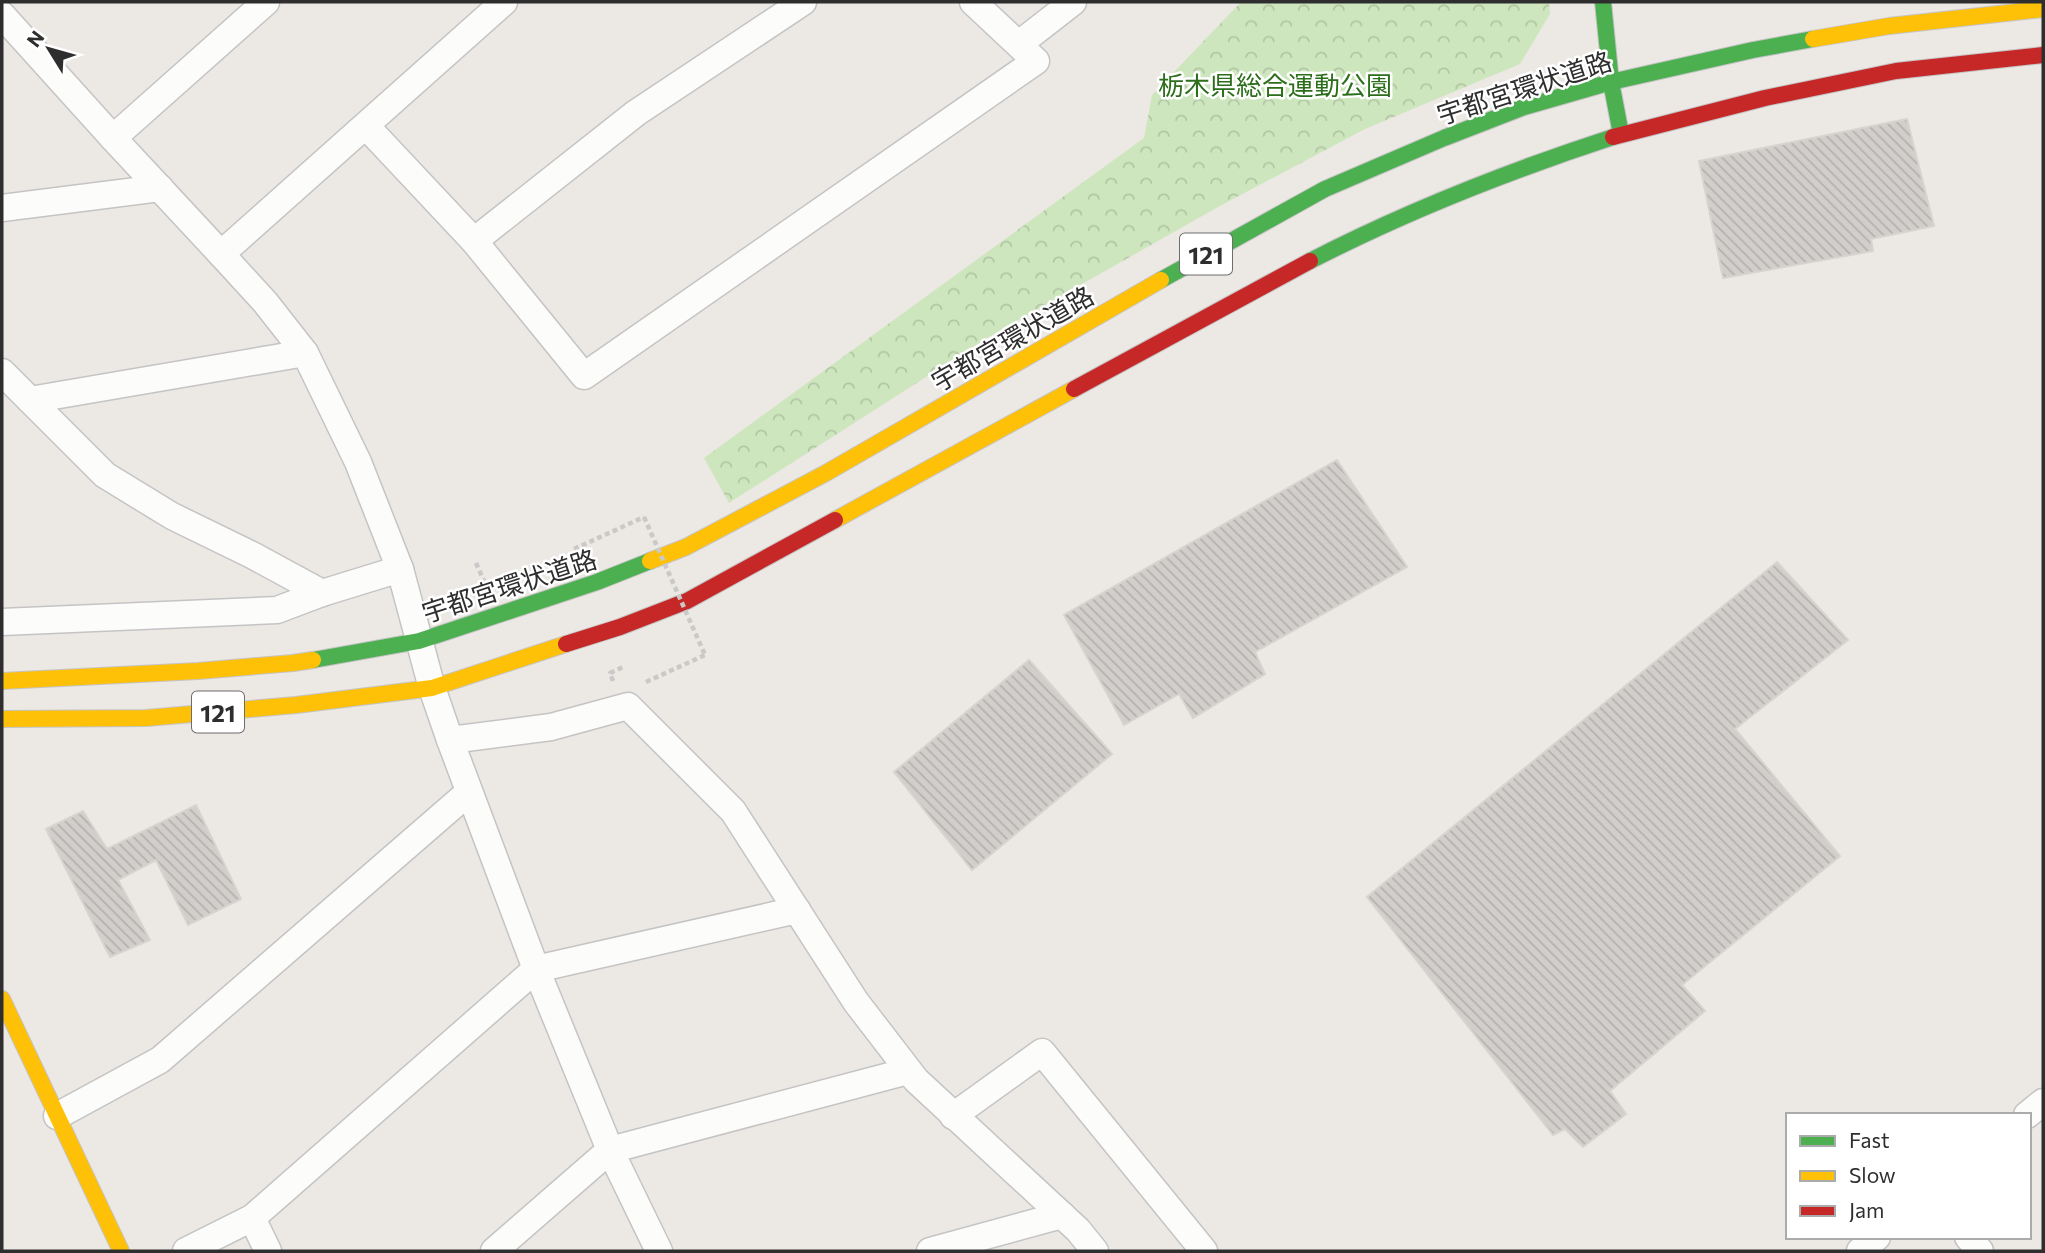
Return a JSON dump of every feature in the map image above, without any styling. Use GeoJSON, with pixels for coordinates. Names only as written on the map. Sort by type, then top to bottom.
{"type":"FeatureCollection","features":[{"type":"Feature","properties":{"kind":"main road"},"geometry":{"type":"LineString","coordinates":[[1603,2],[1611,82],[1621,134]]}},
{"type":"Feature","properties":{"kind":"main road","name":"宇都宮環状道路"},"geometry":{"type":"LineString","coordinates":[[2,681],[198,671],[293,663],[419,641],[597,582],[686,547],[826,473],[1208,253],[1325,189],[1444,138],[1512,112],[1611,82],[1754,50],[1889,26],[2043,9]]}},
{"type":"Feature","properties":{"kind":"main road","name":"121"},"geometry":{"type":"LineString","coordinates":[[2,719],[146,718],[296,705],[432,688],[620,627],[687,601],[1243,296],[1357,237],[1453,195],[1536,162],[1621,134],[1765,98],[1896,72],[2043,55]]}},
{"type":"Feature","properties":{"kind":"main road"},"geometry":{"type":"LineString","coordinates":[[2,999],[121,1251]]}},
{"type":"Feature","properties":{"kind":"street"},"geometry":{"type":"LineString","coordinates":[[14,2],[2,14],[265,302],[304,353],[358,462],[400,569],[432,688],[536,969],[610,1150],[659,1251]]}},
{"type":"Feature","properties":{"kind":"street"},"geometry":{"type":"LineString","coordinates":[[113,138],[266,2]]}},
{"type":"Feature","properties":{"kind":"street"},"geometry":{"type":"LineString","coordinates":[[221,254],[504,2]]}},
{"type":"Feature","properties":{"kind":"street"},"geometry":{"type":"LineString","coordinates":[[474,241],[636,113],[803,2]]}},
{"type":"Feature","properties":{"kind":"street"},"geometry":{"type":"LineString","coordinates":[[366,126],[474,241],[584,376],[1036,61],[973,2]]}},
{"type":"Feature","properties":{"kind":"street"},"geometry":{"type":"LineString","coordinates":[[1019,44],[1073,2]]}},
{"type":"Feature","properties":{"kind":"street"},"geometry":{"type":"LineString","coordinates":[[2,208],[160,188]]}},
{"type":"Feature","properties":{"kind":"street"},"geometry":{"type":"LineString","coordinates":[[30,400],[304,353]]}},
{"type":"Feature","properties":{"kind":"street"},"geometry":{"type":"LineString","coordinates":[[2,372],[105,475],[172,516],[322,593]]}},
{"type":"Feature","properties":{"kind":"street"},"geometry":{"type":"LineString","coordinates":[[2,622],[277,610],[400,569]]}},
{"type":"Feature","properties":{"kind":"street"},"geometry":{"type":"LineString","coordinates":[[450,740],[551,727],[628,706],[733,810],[856,1002],[908,1071],[953,1116],[1078,1230],[1095,1251]]}},
{"type":"Feature","properties":{"kind":"street"},"geometry":{"type":"LineString","coordinates":[[57,1116],[160,1060],[469,792]]}},
{"type":"Feature","properties":{"kind":"street"},"geometry":{"type":"LineString","coordinates":[[186,1251],[252,1218],[536,969],[797,910]]}},
{"type":"Feature","properties":{"kind":"street"},"geometry":{"type":"LineString","coordinates":[[953,1116],[1042,1052],[1204,1251]]}},
{"type":"Feature","properties":{"kind":"street"},"geometry":{"type":"LineString","coordinates":[[494,1251],[610,1150],[908,1071]]}},
{"type":"Feature","properties":{"kind":"street"},"geometry":{"type":"LineString","coordinates":[[930,1251],[1062,1215]]}},
{"type":"Feature","properties":{"kind":"street"},"geometry":{"type":"LineString","coordinates":[[252,1218],[268,1251]]}},
{"type":"Feature","properties":{"kind":"street"},"geometry":{"type":"LineString","coordinates":[[1860,1251],[1875,1239]]}},
{"type":"Feature","properties":{"kind":"path"},"geometry":{"type":"LineString","coordinates":[[643,682],[705,655],[644,517]]}},
{"type":"Feature","properties":{"kind":"path"},"geometry":{"type":"LineString","coordinates":[[684,639],[696,633]]}},
{"type":"Feature","properties":{"kind":"path"},"geometry":{"type":"LineString","coordinates":[[614,683],[610,673],[634,661]]}},
{"type":"Feature","properties":{"kind":"green space","name":"栃木県総合運動公園"},"geometry":{"type":"Polygon","coordinates":[[[1241,2],[1549,2],[1550,14],[1520,64],[1365,129],[1218,207],[987,338],[729,503],[704,458],[1144,138],[1152,95],[1241,2]]]}},
{"type":"Feature","properties":{"kind":"building"},"geometry":{"type":"Polygon","coordinates":[[[1907,119],[1934,226],[1871,239],[1873,251],[1723,278],[1699,161],[1907,119]]]}},
{"type":"Feature","properties":{"kind":"building"},"geometry":{"type":"Polygon","coordinates":[[[1337,460],[1407,567],[1255,652],[1265,674],[1193,718],[1179,694],[1124,725],[1064,615],[1337,460]]]}},
{"type":"Feature","properties":{"kind":"building"},"geometry":{"type":"Polygon","coordinates":[[[1777,562],[1848,640],[1735,729],[1840,856],[1682,985],[1705,1011],[1610,1091],[1626,1114],[1583,1147],[1565,1129],[1553,1135],[1367,897],[1777,562]]]}},
{"type":"Feature","properties":{"kind":"building"},"geometry":{"type":"Polygon","coordinates":[[[1029,660],[1112,754],[972,870],[894,772],[1029,660]]]}},
{"type":"Feature","properties":{"kind":"building"},"geometry":{"type":"Polygon","coordinates":[[[196,805],[241,899],[188,925],[156,860],[118,880],[150,940],[110,957],[46,829],[83,811],[107,849],[196,805]]]}},
{"type":"Feature","properties":{"kind":"traffic: fast"},"geometry":{"type":"LineString","coordinates":[[1603,2],[1611,82],[1621,134]]}},
{"type":"Feature","properties":{"kind":"traffic: fast"},"geometry":{"type":"LineString","coordinates":[[1161,280],[1325,189],[1524,107],[1611,82],[1813,39]]}},
{"type":"Feature","properties":{"kind":"traffic: fast"},"geometry":{"type":"LineString","coordinates":[[1310,261],[1459,193],[1613,137]]}},
{"type":"Feature","properties":{"kind":"traffic: fast"},"geometry":{"type":"LineString","coordinates":[[313,660],[419,641],[597,582],[650,561]]}},
{"type":"Feature","properties":{"kind":"traffic: slow"},"geometry":{"type":"LineString","coordinates":[[1813,39],[1889,26],[2043,9]]}},
{"type":"Feature","properties":{"kind":"traffic: slow"},"geometry":{"type":"LineString","coordinates":[[650,561],[686,547],[826,473],[1161,280]]}},
{"type":"Feature","properties":{"kind":"traffic: slow"},"geometry":{"type":"LineString","coordinates":[[835,520],[1074,389]]}},
{"type":"Feature","properties":{"kind":"traffic: slow"},"geometry":{"type":"LineString","coordinates":[[2,719],[146,718],[296,705],[432,688],[566,644]]}},
{"type":"Feature","properties":{"kind":"traffic: slow"},"geometry":{"type":"LineString","coordinates":[[2,681],[198,671],[313,660]]}},
{"type":"Feature","properties":{"kind":"traffic: slow"},"geometry":{"type":"LineString","coordinates":[[2,999],[121,1251]]}},
{"type":"Feature","properties":{"kind":"traffic: jam"},"geometry":{"type":"LineString","coordinates":[[1613,137],[1765,98],[1896,71],[2043,55]]}},
{"type":"Feature","properties":{"kind":"traffic: jam"},"geometry":{"type":"LineString","coordinates":[[1074,389],[1310,261]]}},
{"type":"Feature","properties":{"kind":"traffic: jam"},"geometry":{"type":"LineString","coordinates":[[566,644],[687,601],[835,520]]}}]}
